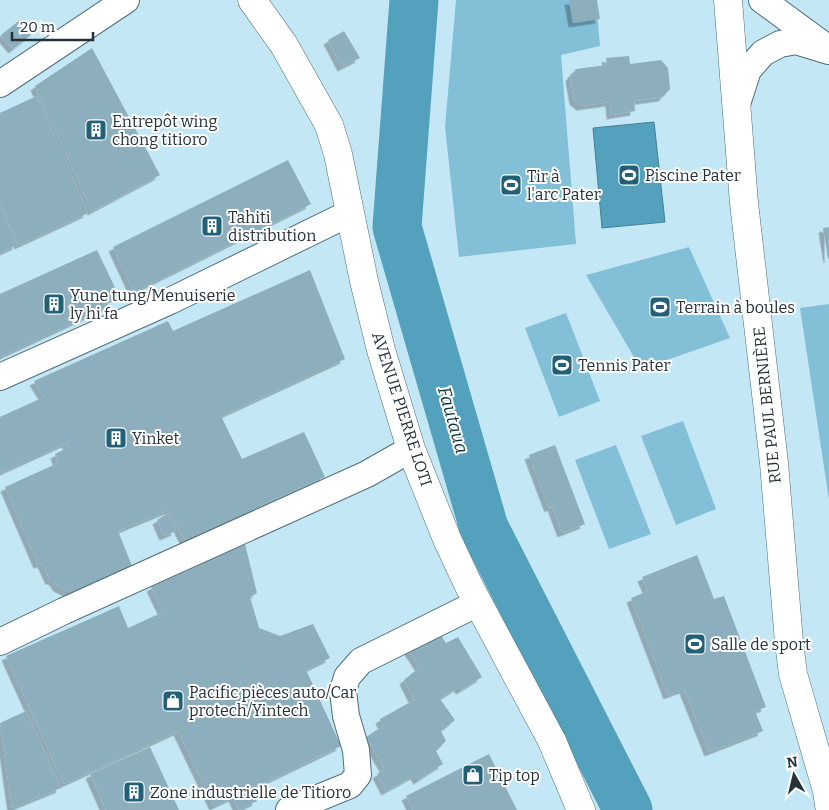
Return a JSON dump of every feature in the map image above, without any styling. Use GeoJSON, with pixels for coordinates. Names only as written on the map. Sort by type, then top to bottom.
{"type":"FeatureCollection","features":[{"type":"Feature","properties":{"kind":"main road","name":"AVENUE PIERRE LOTI"},"geometry":{"type":"LineString","coordinates":[[252,0],[284,45],[328,125],[338,154],[364,281],[381,350],[411,449],[447,539],[478,603],[552,741],[581,810]]}},
{"type":"Feature","properties":{"kind":"main road","name":"RUE PAUL BERNIÈRE"},"geometry":{"type":"LineString","coordinates":[[728,0],[744,203],[774,462],[793,674],[827,791],[829,805]]}},
{"type":"Feature","properties":{"kind":"street"},"geometry":{"type":"LineString","coordinates":[[0,84],[126,0]]}},
{"type":"Feature","properties":{"kind":"street"},"geometry":{"type":"LineString","coordinates":[[762,0],[829,50]]}},
{"type":"Feature","properties":{"kind":"street"},"geometry":{"type":"LineString","coordinates":[[737,104],[748,70],[763,53],[780,44],[796,41],[829,50]]}},
{"type":"Feature","properties":{"kind":"street"},"geometry":{"type":"LineString","coordinates":[[0,377],[170,301],[350,213]]}},
{"type":"Feature","properties":{"kind":"street"},"geometry":{"type":"LineString","coordinates":[[0,642],[64,611],[358,478],[411,449]]}},
{"type":"Feature","properties":{"kind":"street"},"geometry":{"type":"LineString","coordinates":[[289,810],[350,785],[358,775],[356,750],[346,716],[343,691],[347,676],[361,661],[478,603]]}},
{"type":"Feature","properties":{"kind":"shaded area","name":"Tir à l'arc Pater"},"geometry":{"type":"Polygon","coordinates":[[[456,0],[596,0],[600,46],[561,55],[576,244],[459,257],[445,127],[456,0]]]}},
{"type":"Feature","properties":{"kind":"shaded area","name":"Piscine Pater"},"geometry":{"type":"Polygon","coordinates":[[[654,122],[665,222],[602,228],[593,128],[654,122]]]}},
{"type":"Feature","properties":{"kind":"shaded area","name":"Terrain à boules"},"geometry":{"type":"Polygon","coordinates":[[[689,247],[730,338],[641,369],[586,275],[689,247]]]}},
{"type":"Feature","properties":{"kind":"shaded area"},"geometry":{"type":"Polygon","coordinates":[[[829,304],[829,500],[800,308],[829,304]]]}},
{"type":"Feature","properties":{"kind":"shaded area","name":"Tennis Pater"},"geometry":{"type":"Polygon","coordinates":[[[566,313],[600,401],[559,417],[525,328],[566,313]]]}},
{"type":"Feature","properties":{"kind":"shaded area"},"geometry":{"type":"Polygon","coordinates":[[[683,421],[716,509],[676,525],[641,436],[683,421]]]}},
{"type":"Feature","properties":{"kind":"shaded area"},"geometry":{"type":"Polygon","coordinates":[[[616,445],[651,534],[609,549],[575,460],[616,445]]]}},
{"type":"Feature","properties":{"kind":"building"},"geometry":{"type":"Polygon","coordinates":[[[569,0],[597,0],[600,19],[573,23],[569,0]]]}},
{"type":"Feature","properties":{"kind":"building"},"geometry":{"type":"Polygon","coordinates":[[[20,20],[31,35],[13,49],[1,35],[20,20]]]}},
{"type":"Feature","properties":{"kind":"building"},"geometry":{"type":"Polygon","coordinates":[[[344,31],[360,58],[342,67],[328,40],[344,31]]]}},
{"type":"Feature","properties":{"kind":"building","name":"Entrepôt wing chong titioro"},"geometry":{"type":"Polygon","coordinates":[[[92,48],[160,175],[92,211],[35,86],[92,48]]]}},
{"type":"Feature","properties":{"kind":"building"},"geometry":{"type":"Polygon","coordinates":[[[629,56],[630,64],[661,60],[668,68],[670,89],[663,97],[634,101],[635,111],[611,115],[610,102],[581,106],[574,100],[570,77],[576,69],[607,65],[606,58],[629,56]]]}},
{"type":"Feature","properties":{"kind":"building","name":"Entrepôt wing chong titioro"},"geometry":{"type":"Polygon","coordinates":[[[37,96],[88,213],[19,245],[0,202],[0,113],[37,96]]]}},
{"type":"Feature","properties":{"kind":"building","name":"Tahiti distribution"},"geometry":{"type":"Polygon","coordinates":[[[288,160],[311,204],[134,292],[113,247],[288,160]]]}},
{"type":"Feature","properties":{"kind":"building"},"geometry":{"type":"Polygon","coordinates":[[[0,207],[17,245],[0,253],[0,207]]]}},
{"type":"Feature","properties":{"kind":"building"},"geometry":{"type":"Polygon","coordinates":[[[829,227],[829,258],[828,259],[823,228],[829,227]]]}},
{"type":"Feature","properties":{"kind":"building","name":"Yune tung/Menuiserie ly hi fa"},"geometry":{"type":"Polygon","coordinates":[[[97,250],[119,296],[106,302],[109,306],[0,357],[0,294],[97,250]]]}},
{"type":"Feature","properties":{"kind":"building","name":"Yinket"},"geometry":{"type":"Polygon","coordinates":[[[310,270],[345,359],[221,416],[242,459],[304,432],[325,477],[259,506],[261,510],[186,543],[169,510],[118,531],[132,566],[72,594],[58,587],[53,580],[50,580],[42,563],[38,564],[5,487],[58,463],[55,454],[69,447],[66,443],[0,473],[0,417],[44,397],[34,381],[168,321],[173,331],[310,270]]]}},
{"type":"Feature","properties":{"kind":"building"},"geometry":{"type":"Polygon","coordinates":[[[555,445],[585,524],[562,533],[552,506],[549,508],[529,455],[555,445]]]}},
{"type":"Feature","properties":{"kind":"building"},"geometry":{"type":"Polygon","coordinates":[[[168,513],[176,531],[164,536],[157,520],[168,513]]]}},
{"type":"Feature","properties":{"kind":"building","name":"Pacific pièces auto/Car protech/Yintech"},"geometry":{"type":"Polygon","coordinates":[[[245,544],[257,593],[250,597],[259,628],[280,636],[313,624],[330,658],[306,670],[341,746],[252,789],[257,801],[239,810],[233,797],[214,806],[178,731],[64,784],[6,656],[119,606],[128,628],[163,612],[151,587],[245,544]]]}},
{"type":"Feature","properties":{"kind":"building","name":"Salle de sport"},"geometry":{"type":"Polygon","coordinates":[[[697,555],[714,599],[724,596],[766,707],[755,711],[763,731],[709,752],[684,689],[668,695],[631,598],[648,591],[642,577],[697,555]]]}},
{"type":"Feature","properties":{"kind":"building"},"geometry":{"type":"Polygon","coordinates":[[[438,631],[446,643],[458,637],[482,677],[461,690],[458,687],[440,699],[455,720],[441,731],[446,741],[436,751],[443,764],[418,780],[415,775],[386,791],[377,774],[385,769],[366,737],[383,726],[380,719],[414,700],[404,680],[420,667],[408,649],[438,631]]]}},
{"type":"Feature","properties":{"kind":"building"},"geometry":{"type":"Polygon","coordinates":[[[26,711],[61,788],[12,808],[0,723],[26,711]]]}},
{"type":"Feature","properties":{"kind":"building","name":"Zone industrielle de Titioro"},"geometry":{"type":"Polygon","coordinates":[[[150,747],[179,810],[106,810],[90,774],[150,747]]]}},
{"type":"Feature","properties":{"kind":"building","name":"Tip top"},"geometry":{"type":"Polygon","coordinates":[[[489,754],[517,810],[413,810],[406,796],[489,754]]]}},
{"type":"Feature","properties":{"kind":"waterway","name":"Fautaua"},"geometry":{"type":"LineString","coordinates":[[414,0],[397,227],[484,528],[628,810]]}},
{"type":"Feature","properties":{"kind":"place","name":"Entrepôt wing chong titioro"},"geometry":{"type":"Point","coordinates":[96,130]}},
{"type":"Feature","properties":{"kind":"place","name":"Piscine Pater"},"geometry":{"type":"Point","coordinates":[629,175]}},
{"type":"Feature","properties":{"kind":"place","name":"Tir à l'arc Pater"},"geometry":{"type":"Point","coordinates":[511,185]}},
{"type":"Feature","properties":{"kind":"place","name":"Tahiti distribution"},"geometry":{"type":"Point","coordinates":[212,226]}},
{"type":"Feature","properties":{"kind":"place","name":"Yune tung/Menuiserie ly hi fa"},"geometry":{"type":"Point","coordinates":[54,304]}},
{"type":"Feature","properties":{"kind":"place","name":"Terrain à boules"},"geometry":{"type":"Point","coordinates":[660,307]}},
{"type":"Feature","properties":{"kind":"place","name":"Tennis Pater"},"geometry":{"type":"Point","coordinates":[562,365]}},
{"type":"Feature","properties":{"kind":"place","name":"Yinket"},"geometry":{"type":"Point","coordinates":[116,438]}},
{"type":"Feature","properties":{"kind":"place","name":"Salle de sport"},"geometry":{"type":"Point","coordinates":[695,644]}},
{"type":"Feature","properties":{"kind":"place","name":"Pacific pièces auto/Car protech/Yintech"},"geometry":{"type":"Point","coordinates":[173,701]}},
{"type":"Feature","properties":{"kind":"place","name":"Tip top"},"geometry":{"type":"Point","coordinates":[473,775]}},
{"type":"Feature","properties":{"kind":"place","name":"Zone industrielle de Titioro"},"geometry":{"type":"Point","coordinates":[134,792]}}]}
